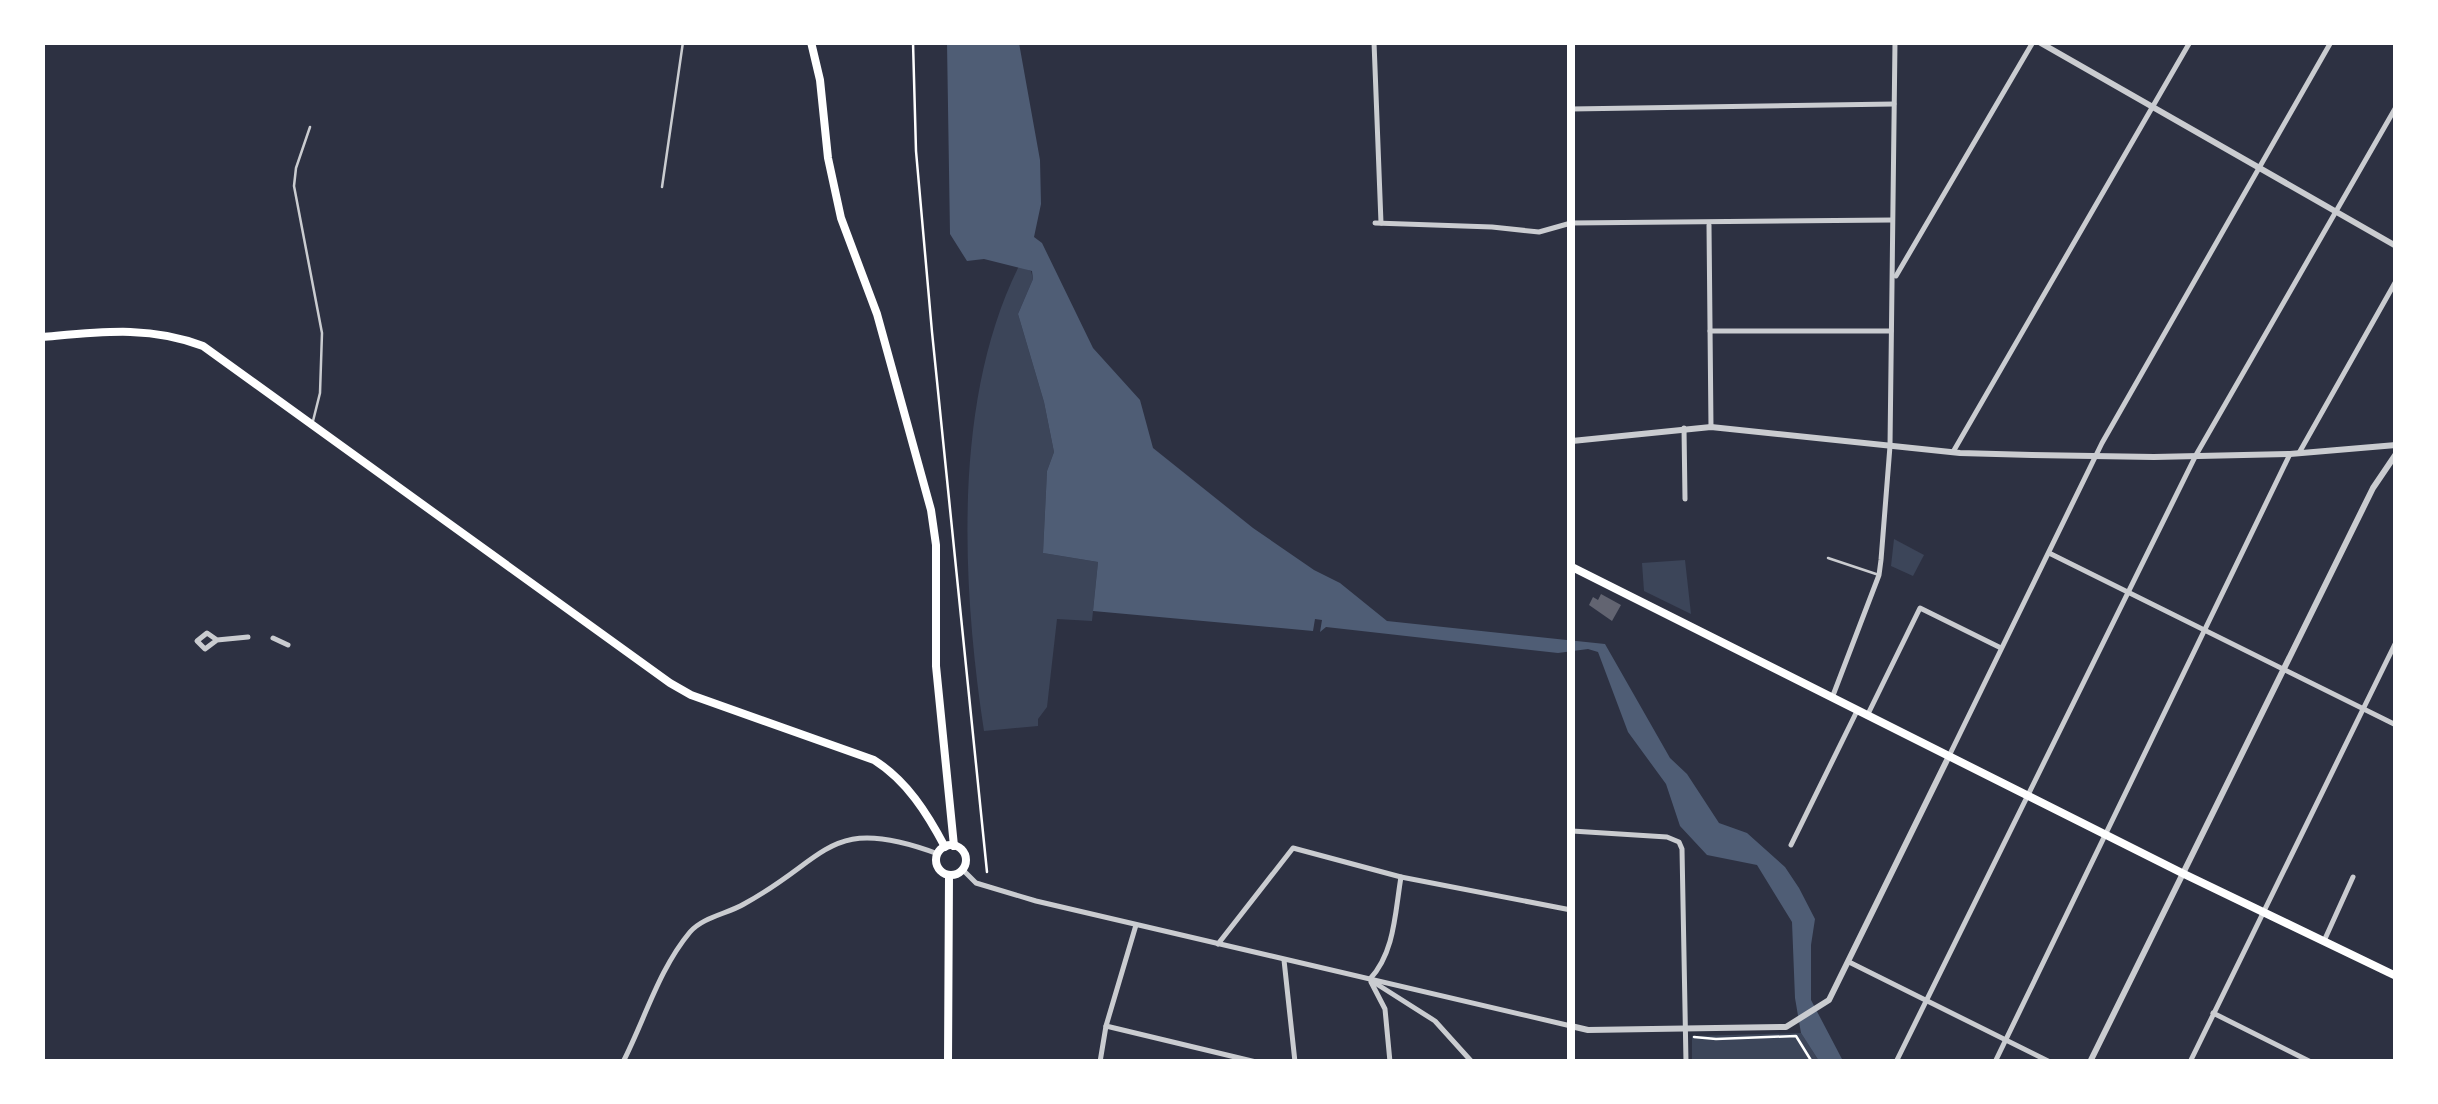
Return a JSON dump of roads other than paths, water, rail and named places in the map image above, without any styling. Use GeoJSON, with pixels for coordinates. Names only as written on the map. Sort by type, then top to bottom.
{"type":"FeatureCollection","features":[{"type":"Feature","properties":{"kind":"main road"},"geometry":{"type":"LineString","coordinates":[[811,42],[841,218],[877,314],[931,510],[936,545],[936,666],[945,849],[938,867],[949,875]]}},
{"type":"Feature","properties":{"kind":"main road"},"geometry":{"type":"LineString","coordinates":[[1571,42],[1571,1062]]}},
{"type":"Feature","properties":{"kind":"main road"},"geometry":{"type":"LineString","coordinates":[[42,337],[121,330],[153,332],[192,342],[221,357],[670,683],[691,695],[874,760],[892,772],[931,820],[945,849],[965,855],[963,870],[949,875]]}},
{"type":"Feature","properties":{"kind":"main road"},"geometry":{"type":"LineString","coordinates":[[1572,567],[2396,976]]}},
{"type":"Feature","properties":{"kind":"main road"},"geometry":{"type":"LineString","coordinates":[[948,1062],[949,875]]}},
{"type":"Feature","properties":{"kind":"street"},"geometry":{"type":"LineString","coordinates":[[1374,42],[1378,224],[1492,226],[1539,232],[1571,223],[1892,220]]}},
{"type":"Feature","properties":{"kind":"street"},"geometry":{"type":"LineString","coordinates":[[1832,698],[1879,575],[1890,446],[1896,42]]}},
{"type":"Feature","properties":{"kind":"street"},"geometry":{"type":"LineString","coordinates":[[1894,279],[2036,42],[2396,246]]}},
{"type":"Feature","properties":{"kind":"street"},"geometry":{"type":"LineString","coordinates":[[1953,452],[2190,42]]}},
{"type":"Feature","properties":{"kind":"street"},"geometry":{"type":"LineString","coordinates":[[963,870],[988,887],[1136,925],[1588,1030],[1786,1027],[1829,1000],[2096,456],[2331,42]]}},
{"type":"Feature","properties":{"kind":"street"},"geometry":{"type":"LineString","coordinates":[[1571,109],[1894,104]]}},
{"type":"Feature","properties":{"kind":"street"},"geometry":{"type":"LineString","coordinates":[[1896,1062],[2196,455],[2396,106]]}},
{"type":"Feature","properties":{"kind":"street"},"geometry":{"type":"LineString","coordinates":[[1709,224],[1710,427]]}},
{"type":"Feature","properties":{"kind":"street"},"geometry":{"type":"LineString","coordinates":[[1995,1062],[2294,454],[2396,281]]}},
{"type":"Feature","properties":{"kind":"street"},"geometry":{"type":"LineString","coordinates":[[1710,331],[1891,331]]}},
{"type":"Feature","properties":{"kind":"street"},"geometry":{"type":"LineString","coordinates":[[1572,441],[1710,427],[1953,452],[2096,456],[2294,454],[2396,445]]}},
{"type":"Feature","properties":{"kind":"street"},"geometry":{"type":"LineString","coordinates":[[1684,428],[1685,499]]}},
{"type":"Feature","properties":{"kind":"street"},"geometry":{"type":"LineString","coordinates":[[2090,1062],[2374,488],[2396,454]]}},
{"type":"Feature","properties":{"kind":"street"},"geometry":{"type":"LineString","coordinates":[[2049,553],[2396,725]]}},
{"type":"Feature","properties":{"kind":"street"},"geometry":{"type":"LineString","coordinates":[[1868,716],[1920,608],[2001,648]]}},
{"type":"Feature","properties":{"kind":"street"},"geometry":{"type":"LineString","coordinates":[[216,640],[248,638]]}},
{"type":"Feature","properties":{"kind":"street"},"geometry":{"type":"LineString","coordinates":[[273,638],[288,645]]}},
{"type":"Feature","properties":{"kind":"street"},"geometry":{"type":"LineString","coordinates":[[2190,1062],[2396,642]]}},
{"type":"Feature","properties":{"kind":"street"},"geometry":{"type":"LineString","coordinates":[[1791,845],[1857,711]]}},
{"type":"Feature","properties":{"kind":"street"},"geometry":{"type":"LineString","coordinates":[[1572,831],[1667,838],[1682,848],[1689,1031],[1686,1062]]}},
{"type":"Feature","properties":{"kind":"street"},"geometry":{"type":"LineString","coordinates":[[623,1062],[671,958],[693,927],[741,906],[830,844],[850,838],[878,838],[945,849]]}},
{"type":"Feature","properties":{"kind":"street"},"geometry":{"type":"LineString","coordinates":[[1218,944],[1293,848],[1402,877],[1572,910]]}},
{"type":"Feature","properties":{"kind":"street"},"geometry":{"type":"LineString","coordinates":[[1370,979],[1382,966],[1402,877]]}},
{"type":"Feature","properties":{"kind":"street"},"geometry":{"type":"LineString","coordinates":[[2324,941],[2353,877]]}},
{"type":"Feature","properties":{"kind":"street"},"geometry":{"type":"LineString","coordinates":[[1100,1062],[1106,1026],[1136,925]]}},
{"type":"Feature","properties":{"kind":"street"},"geometry":{"type":"LineString","coordinates":[[1284,959],[1295,1062]]}},
{"type":"Feature","properties":{"kind":"street"},"geometry":{"type":"LineString","coordinates":[[1848,962],[2050,1062]]}},
{"type":"Feature","properties":{"kind":"street"},"geometry":{"type":"LineString","coordinates":[[1370,979],[1384,1009],[1390,1062]]}},
{"type":"Feature","properties":{"kind":"street"},"geometry":{"type":"LineString","coordinates":[[1370,979],[1435,1022],[1472,1062]]}},
{"type":"Feature","properties":{"kind":"street"},"geometry":{"type":"LineString","coordinates":[[2213,1013],[2311,1062]]}},
{"type":"Feature","properties":{"kind":"street"},"geometry":{"type":"LineString","coordinates":[[1106,1026],[1256,1062]]}},
{"type":"Feature","properties":{"kind":"lane"},"geometry":{"type":"LineString","coordinates":[[662,187],[683,42]]}},
{"type":"Feature","properties":{"kind":"lane"},"geometry":{"type":"LineString","coordinates":[[310,127],[294,186],[322,334],[320,393],[312,422]]}},
{"type":"Feature","properties":{"kind":"lane"},"geometry":{"type":"LineString","coordinates":[[1828,558],[1879,575]]}}]}
